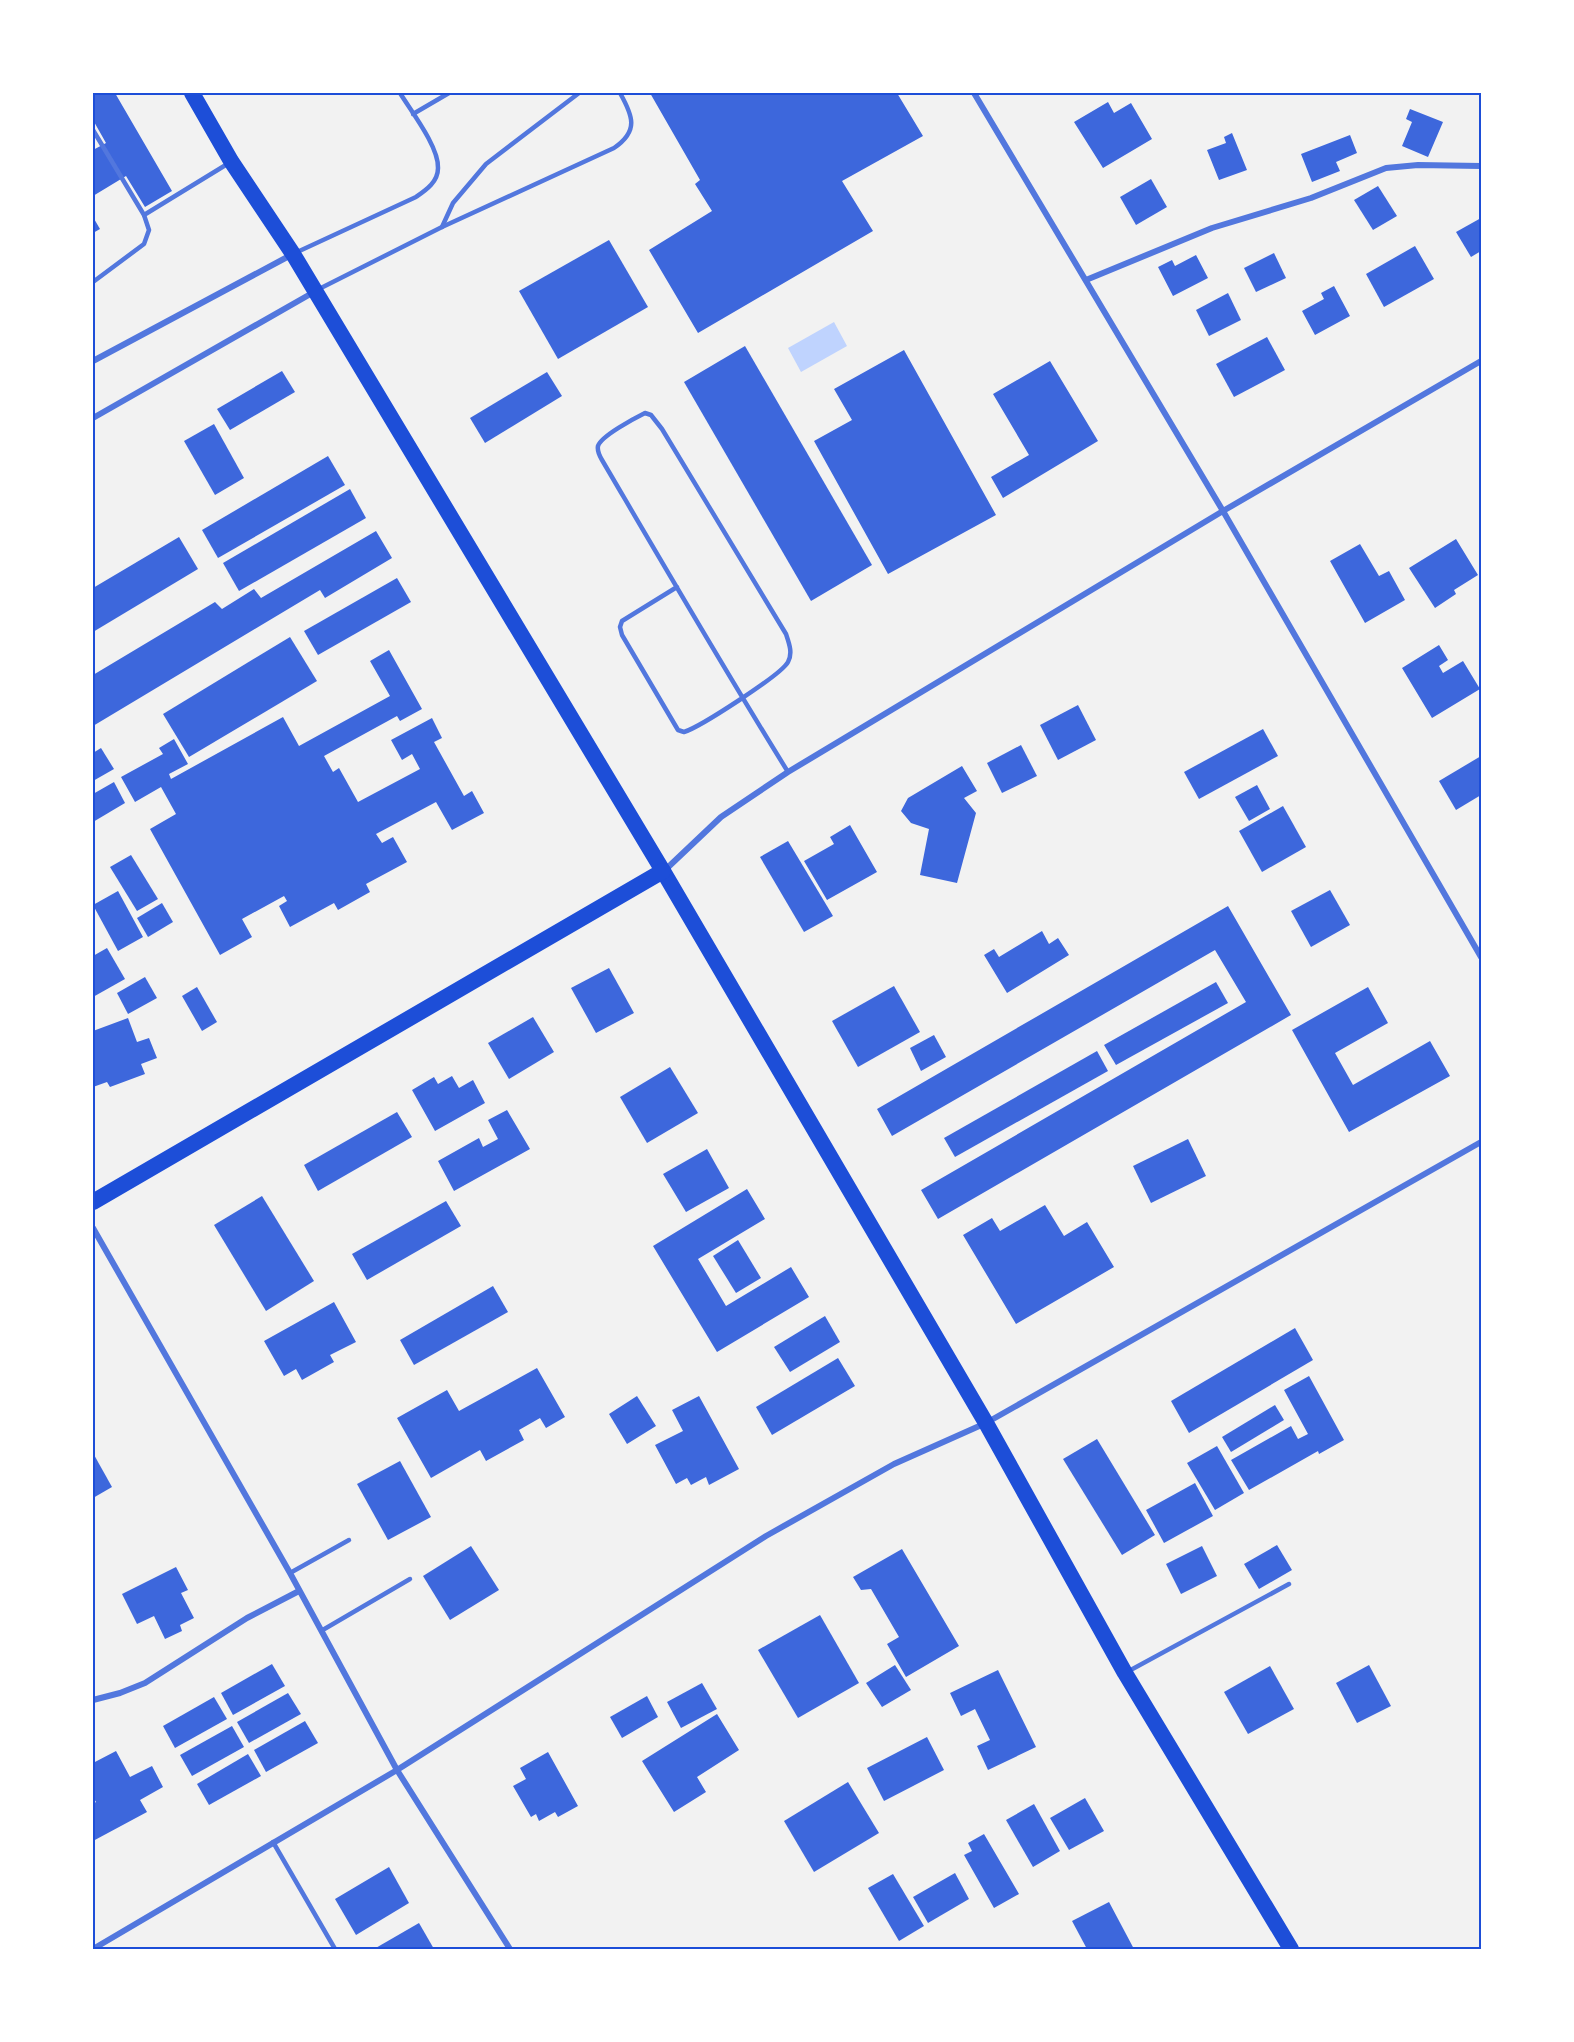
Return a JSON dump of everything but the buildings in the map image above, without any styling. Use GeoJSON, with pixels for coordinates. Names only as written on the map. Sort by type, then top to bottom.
{"type":"FeatureCollection","features":[{"type":"Feature","properties":{"kind":"highway"},"geometry":{"type":"LineString","coordinates":[[192,93],[231,161],[293,254],[663,871],[986,1423],[1125,1673],[1291,1949]]}},
{"type":"Feature","properties":{"kind":"highway"},"geometry":{"type":"LineString","coordinates":[[93,1203],[663,871]]}},
{"type":"Feature","properties":{"kind":"street"},"geometry":{"type":"LineString","coordinates":[[974,93],[1223,511],[1481,957]]}},
{"type":"Feature","properties":{"kind":"street"},"geometry":{"type":"LineString","coordinates":[[1086,280],[1212,228],[1311,198],[1386,168],[1418,165],[1481,166]]}},
{"type":"Feature","properties":{"kind":"street"},"geometry":{"type":"LineString","coordinates":[[93,361],[293,254]]}},
{"type":"Feature","properties":{"kind":"street"},"geometry":{"type":"LineString","coordinates":[[93,418],[315,291]]}},
{"type":"Feature","properties":{"kind":"street"},"geometry":{"type":"LineString","coordinates":[[663,871],[722,817],[788,772],[1223,511],[1481,361]]}},
{"type":"Feature","properties":{"kind":"street"},"geometry":{"type":"LineString","coordinates":[[93,1949],[397,1770],[766,1536],[894,1464],[986,1423],[1481,1142]]}},
{"type":"Feature","properties":{"kind":"street"},"geometry":{"type":"LineString","coordinates":[[93,1228],[290,1573],[397,1770],[510,1949]]}},
{"type":"Feature","properties":{"kind":"street"},"geometry":{"type":"LineString","coordinates":[[93,1700],[145,1683],[247,1618],[298,1591]]}},
{"type":"Feature","properties":{"kind":"lane"},"geometry":{"type":"LineString","coordinates":[[293,254],[416,197],[436,178],[438,169],[436,156],[400,93]]}},
{"type":"Feature","properties":{"kind":"lane"},"geometry":{"type":"LineString","coordinates":[[413,114],[449,93]]}},
{"type":"Feature","properties":{"kind":"lane"},"geometry":{"type":"LineString","coordinates":[[442,226],[453,203],[486,164],[579,93]]}},
{"type":"Feature","properties":{"kind":"lane"},"geometry":{"type":"LineString","coordinates":[[315,291],[442,226],[614,148],[624,141],[633,123],[620,93]]}},
{"type":"Feature","properties":{"kind":"lane"},"geometry":{"type":"LineString","coordinates":[[93,130],[144,215],[149,230],[144,244],[93,282]]}},
{"type":"Feature","properties":{"kind":"lane"},"geometry":{"type":"LineString","coordinates":[[144,215],[231,161]]}},
{"type":"Feature","properties":{"kind":"lane"},"geometry":{"type":"LineString","coordinates":[[677,587],[622,621],[620,627],[622,635],[678,730],[684,732],[741,698],[782,670],[787,664],[791,651],[786,634],[662,429],[651,415],[645,413],[605,437],[599,443],[598,454],[677,587],[741,698],[788,772]]}},
{"type":"Feature","properties":{"kind":"lane"},"geometry":{"type":"LineString","coordinates":[[290,1573],[349,1540]]}},
{"type":"Feature","properties":{"kind":"lane"},"geometry":{"type":"LineString","coordinates":[[321,1631],[410,1579]]}},
{"type":"Feature","properties":{"kind":"lane"},"geometry":{"type":"LineString","coordinates":[[1125,1673],[1288,1584]]}},
{"type":"Feature","properties":{"kind":"lane"},"geometry":{"type":"LineString","coordinates":[[273,1842],[335,1949]]}},
{"type":"Feature","properties":{"kind":"water"},"geometry":{"type":"Polygon","coordinates":[[[834,322],[847,346],[801,372],[788,348],[834,322]]]}}]}
